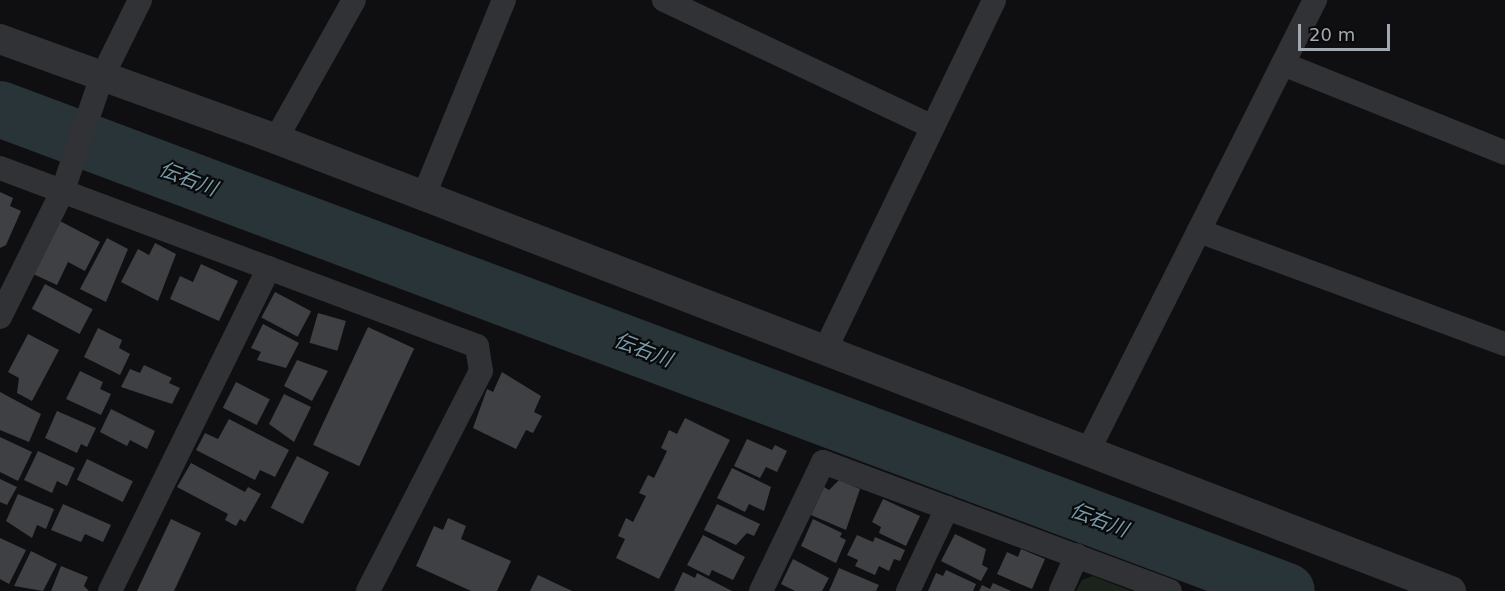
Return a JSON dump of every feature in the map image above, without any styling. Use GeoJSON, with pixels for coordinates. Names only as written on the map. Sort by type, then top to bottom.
{"type":"FeatureCollection","features":[{"type":"Feature","properties":{"kind":"street"},"geometry":{"type":"LineString","coordinates":[[0,317],[63,189],[101,80],[140,0]]}},
{"type":"Feature","properties":{"kind":"street"},"geometry":{"type":"LineString","coordinates":[[276,139],[354,0]]}},
{"type":"Feature","properties":{"kind":"street"},"geometry":{"type":"LineString","coordinates":[[424,195],[504,0]]}},
{"type":"Feature","properties":{"kind":"street"},"geometry":{"type":"LineString","coordinates":[[664,0],[933,127]]}},
{"type":"Feature","properties":{"kind":"street"},"geometry":{"type":"LineString","coordinates":[[826,348],[994,0]]}},
{"type":"Feature","properties":{"kind":"street"},"geometry":{"type":"LineString","coordinates":[[1089,449],[1316,0]]}},
{"type":"Feature","properties":{"kind":"street"},"geometry":{"type":"LineString","coordinates":[[0,39],[101,80],[276,139],[826,348],[1450,591]]}},
{"type":"Feature","properties":{"kind":"street"},"geometry":{"type":"LineString","coordinates":[[1283,64],[1505,153]]}},
{"type":"Feature","properties":{"kind":"street"},"geometry":{"type":"LineString","coordinates":[[0,168],[63,189],[477,346],[481,371],[368,591]]}},
{"type":"Feature","properties":{"kind":"street"},"geometry":{"type":"LineString","coordinates":[[1199,231],[1505,344]]}},
{"type":"Feature","properties":{"kind":"street"},"geometry":{"type":"LineString","coordinates":[[110,591],[269,268]]}},
{"type":"Feature","properties":{"kind":"street"},"geometry":{"type":"LineString","coordinates":[[761,591],[823,462],[1170,591]]}},
{"type":"Feature","properties":{"kind":"street"},"geometry":{"type":"LineString","coordinates":[[908,591],[947,508]]}},
{"type":"Feature","properties":{"kind":"street"},"geometry":{"type":"LineString","coordinates":[[1061,591],[1077,555]]}},
{"type":"Feature","properties":{"kind":"shaded area"},"geometry":{"type":"Polygon","coordinates":[[[1093,576],[1131,591],[1076,591],[1082,580],[1093,576]]]}},
{"type":"Feature","properties":{"kind":"building"},"geometry":{"type":"Polygon","coordinates":[[[0,192],[13,198],[10,206],[21,211],[6,245],[0,248],[0,192]]]}},
{"type":"Feature","properties":{"kind":"building"},"geometry":{"type":"Polygon","coordinates":[[[58,220],[100,242],[85,271],[68,262],[57,285],[31,273],[58,220]]]}},
{"type":"Feature","properties":{"kind":"building"},"geometry":{"type":"Polygon","coordinates":[[[107,238],[128,249],[106,302],[80,289],[107,238]]]}},
{"type":"Feature","properties":{"kind":"building"},"geometry":{"type":"Polygon","coordinates":[[[155,243],[176,254],[158,301],[121,282],[138,249],[149,255],[155,243]]]}},
{"type":"Feature","properties":{"kind":"building"},"geometry":{"type":"Polygon","coordinates":[[[201,264],[238,281],[219,321],[170,299],[180,276],[193,282],[201,264]]]}},
{"type":"Feature","properties":{"kind":"building"},"geometry":{"type":"Polygon","coordinates":[[[45,284],[93,309],[80,334],[32,309],[45,284]]]}},
{"type":"Feature","properties":{"kind":"building"},"geometry":{"type":"Polygon","coordinates":[[[275,292],[311,311],[298,337],[261,318],[275,292]]]}},
{"type":"Feature","properties":{"kind":"building"},"geometry":{"type":"Polygon","coordinates":[[[318,313],[346,321],[337,351],[309,343],[318,313]]]}},
{"type":"Feature","properties":{"kind":"building"},"geometry":{"type":"Polygon","coordinates":[[[263,324],[299,343],[286,368],[257,360],[261,352],[251,348],[263,324]]]}},
{"type":"Feature","properties":{"kind":"building"},"geometry":{"type":"Polygon","coordinates":[[[368,327],[414,349],[359,466],[313,445],[368,327]]]}},
{"type":"Feature","properties":{"kind":"building"},"geometry":{"type":"Polygon","coordinates":[[[98,328],[122,340],[119,348],[130,354],[120,375],[84,357],[98,328]]]}},
{"type":"Feature","properties":{"kind":"building"},"geometry":{"type":"Polygon","coordinates":[[[28,334],[59,350],[32,401],[17,393],[19,378],[8,372],[28,334]]]}},
{"type":"Feature","properties":{"kind":"building"},"geometry":{"type":"Polygon","coordinates":[[[297,360],[328,371],[312,401],[284,386],[297,360]]]}},
{"type":"Feature","properties":{"kind":"building"},"geometry":{"type":"Polygon","coordinates":[[[144,365],[172,378],[169,383],[180,388],[172,404],[121,387],[130,369],[140,373],[144,365]]]}},
{"type":"Feature","properties":{"kind":"building"},"geometry":{"type":"Polygon","coordinates":[[[80,371],[103,382],[100,389],[111,394],[101,415],[66,399],[80,371]]]}},
{"type":"Feature","properties":{"kind":"building"},"geometry":{"type":"Polygon","coordinates":[[[502,372],[541,396],[534,412],[542,416],[533,433],[526,430],[516,449],[473,428],[487,389],[493,392],[502,372]]]}},
{"type":"Feature","properties":{"kind":"building"},"geometry":{"type":"Polygon","coordinates":[[[236,382],[270,399],[257,425],[223,408],[236,382]]]}},
{"type":"Feature","properties":{"kind":"building"},"geometry":{"type":"Polygon","coordinates":[[[0,392],[41,414],[29,442],[0,430],[0,392]]]}},
{"type":"Feature","properties":{"kind":"building"},"geometry":{"type":"Polygon","coordinates":[[[284,394],[311,407],[294,442],[269,424],[284,394]]]}},
{"type":"Feature","properties":{"kind":"building"},"geometry":{"type":"Polygon","coordinates":[[[111,409],[155,431],[147,449],[130,440],[127,446],[100,432],[111,409]]]}},
{"type":"Feature","properties":{"kind":"building"},"geometry":{"type":"Polygon","coordinates":[[[57,411],[96,428],[87,447],[81,444],[77,453],[45,438],[57,411]]]}},
{"type":"Feature","properties":{"kind":"building"},"geometry":{"type":"Polygon","coordinates":[[[685,418],[730,440],[659,579],[616,558],[625,539],[618,536],[626,518],[633,522],[646,496],[639,493],[648,475],[654,478],[667,451],[661,448],[669,430],[677,434],[685,418]]]}},
{"type":"Feature","properties":{"kind":"building"},"geometry":{"type":"Polygon","coordinates":[[[229,419],[289,450],[275,477],[260,470],[255,480],[196,450],[205,433],[218,439],[229,419]]]}},
{"type":"Feature","properties":{"kind":"building"},"geometry":{"type":"Polygon","coordinates":[[[0,437],[32,452],[18,481],[0,472],[0,437]]]}},
{"type":"Feature","properties":{"kind":"building"},"geometry":{"type":"Polygon","coordinates":[[[747,439],[772,450],[775,445],[787,451],[777,472],[766,467],[760,478],[734,466],[747,439]]]}},
{"type":"Feature","properties":{"kind":"building"},"geometry":{"type":"Polygon","coordinates":[[[38,451],[75,468],[67,486],[57,481],[52,493],[24,480],[38,451]]]}},
{"type":"Feature","properties":{"kind":"building"},"geometry":{"type":"Polygon","coordinates":[[[297,456],[329,472],[303,524],[271,508],[297,456]]]}},
{"type":"Feature","properties":{"kind":"building"},"geometry":{"type":"Polygon","coordinates":[[[87,459],[133,481],[123,502],[77,480],[87,459]]]}},
{"type":"Feature","properties":{"kind":"building"},"geometry":{"type":"Polygon","coordinates":[[[191,463],[245,492],[248,487],[261,494],[245,522],[240,519],[236,526],[225,520],[228,514],[177,487],[191,463]]]}},
{"type":"Feature","properties":{"kind":"building"},"geometry":{"type":"Polygon","coordinates":[[[732,468],[771,487],[764,511],[749,504],[745,512],[717,498],[732,468]]]}},
{"type":"Feature","properties":{"kind":"building"},"geometry":{"type":"Polygon","coordinates":[[[0,479],[17,487],[7,505],[0,502],[0,479]]]}},
{"type":"Feature","properties":{"kind":"building"},"geometry":{"type":"Polygon","coordinates":[[[839,480],[860,489],[846,530],[811,515],[824,487],[829,490],[839,480]]]}},
{"type":"Feature","properties":{"kind":"building"},"geometry":{"type":"Polygon","coordinates":[[[18,494],[54,509],[46,529],[37,525],[32,538],[6,521],[18,494]]]}},
{"type":"Feature","properties":{"kind":"building"},"geometry":{"type":"Polygon","coordinates":[[[883,499],[920,516],[906,546],[879,533],[881,527],[872,522],[883,499]]]}},
{"type":"Feature","properties":{"kind":"building"},"geometry":{"type":"Polygon","coordinates":[[[63,504],[111,525],[103,542],[85,534],[81,542],[51,530],[63,504]]]}},
{"type":"Feature","properties":{"kind":"building"},"geometry":{"type":"Polygon","coordinates":[[[717,504],[760,524],[754,536],[747,533],[736,545],[704,530],[717,504]]]}},
{"type":"Feature","properties":{"kind":"building"},"geometry":{"type":"Polygon","coordinates":[[[448,518],[466,526],[461,539],[511,561],[497,591],[471,591],[416,566],[434,526],[443,530],[448,518]]]}},
{"type":"Feature","properties":{"kind":"building"},"geometry":{"type":"Polygon","coordinates":[[[171,519],[201,533],[174,591],[137,591],[171,519]]]}},
{"type":"Feature","properties":{"kind":"building"},"geometry":{"type":"Polygon","coordinates":[[[813,519],[842,533],[840,537],[846,540],[836,563],[801,546],[813,519]]]}},
{"type":"Feature","properties":{"kind":"building"},"geometry":{"type":"Polygon","coordinates":[[[955,534],[986,549],[982,565],[988,568],[981,581],[941,561],[955,534]]]}},
{"type":"Feature","properties":{"kind":"building"},"geometry":{"type":"Polygon","coordinates":[[[703,535],[745,557],[733,580],[712,570],[709,576],[687,565],[703,535]]]}},
{"type":"Feature","properties":{"kind":"building"},"geometry":{"type":"Polygon","coordinates":[[[857,535],[873,542],[875,537],[905,550],[900,561],[894,559],[889,571],[879,566],[875,575],[855,566],[858,560],[847,555],[857,535]]]}},
{"type":"Feature","properties":{"kind":"building"},"geometry":{"type":"Polygon","coordinates":[[[0,538],[26,550],[9,584],[0,579],[0,538]]]}},
{"type":"Feature","properties":{"kind":"building"},"geometry":{"type":"Polygon","coordinates":[[[1021,549],[1045,559],[1032,589],[997,574],[1007,552],[1018,557],[1021,549]]]}},
{"type":"Feature","properties":{"kind":"building"},"geometry":{"type":"Polygon","coordinates":[[[31,551],[57,564],[43,591],[14,586],[31,551]]]}},
{"type":"Feature","properties":{"kind":"building"},"geometry":{"type":"Polygon","coordinates":[[[793,559],[829,578],[822,591],[795,591],[781,584],[793,559]]]}},
{"type":"Feature","properties":{"kind":"building"},"geometry":{"type":"Polygon","coordinates":[[[61,566],[88,577],[84,586],[89,591],[51,591],[61,566]]]}},
{"type":"Feature","properties":{"kind":"building"},"geometry":{"type":"Polygon","coordinates":[[[839,568],[879,585],[876,591],[829,591],[839,568]]]}},
{"type":"Feature","properties":{"kind":"building"},"geometry":{"type":"Polygon","coordinates":[[[946,570],[976,584],[973,591],[928,591],[936,573],[943,576],[946,570]]]}},
{"type":"Feature","properties":{"kind":"building"},"geometry":{"type":"Polygon","coordinates":[[[683,572],[695,578],[697,573],[732,591],[674,591],[683,572]]]}},
{"type":"Feature","properties":{"kind":"building"},"geometry":{"type":"Polygon","coordinates":[[[538,575],[572,591],[530,591],[538,575]]]}},
{"type":"Feature","properties":{"kind":"building"},"geometry":{"type":"Polygon","coordinates":[[[993,583],[1011,591],[979,591],[982,585],[990,589],[993,583]]]}},
{"type":"Feature","properties":{"kind":"waterway","name":"伝右川"},"geometry":{"type":"LineString","coordinates":[[0,109],[1287,591]]}}]}
